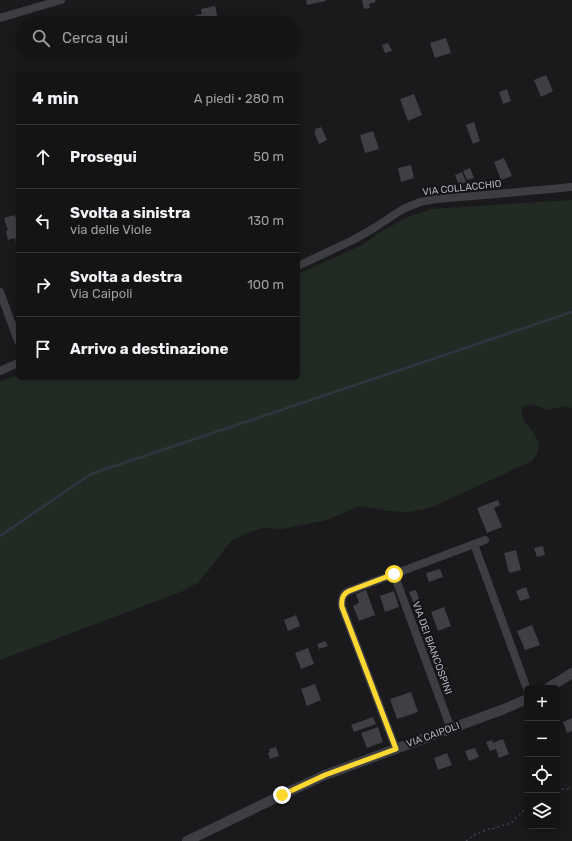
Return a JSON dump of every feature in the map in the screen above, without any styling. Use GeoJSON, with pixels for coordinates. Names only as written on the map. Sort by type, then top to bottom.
{"type":"FeatureCollection","features":[{"type":"Feature","properties":{"kind":"street"},"geometry":{"type":"LineString","coordinates":[[0,18],[61,0]]}},
{"type":"Feature","properties":{"kind":"street","name":"VIA COLLACCHIO"},"geometry":{"type":"LineString","coordinates":[[300,265],[353,240],[403,209],[420,202],[436,199],[572,187]]}},
{"type":"Feature","properties":{"kind":"street"},"geometry":{"type":"LineString","coordinates":[[0,292],[16,336]]}},
{"type":"Feature","properties":{"kind":"street"},"geometry":{"type":"LineString","coordinates":[[0,372],[16,364]]}},
{"type":"Feature","properties":{"kind":"street"},"geometry":{"type":"LineString","coordinates":[[396,749],[342,607],[343,596],[349,591],[485,540]]}},
{"type":"Feature","properties":{"kind":"street"},"geometry":{"type":"LineString","coordinates":[[474,544],[526,685]]}},
{"type":"Feature","properties":{"kind":"street","name":"VIA DEI BIANCOSPINI"},"geometry":{"type":"LineString","coordinates":[[394,574],[451,728]]}},
{"type":"Feature","properties":{"kind":"street"},"geometry":{"type":"LineString","coordinates":[[552,685],[572,672]]}},
{"type":"Feature","properties":{"kind":"street","name":"VIA CAIPOLI"},"geometry":{"type":"LineString","coordinates":[[187,841],[304,784],[345,767],[524,700]]}},
{"type":"Feature","properties":{"kind":"path"},"geometry":{"type":"LineString","coordinates":[[560,790],[572,788]]}},
{"type":"Feature","properties":{"kind":"path"},"geometry":{"type":"LineString","coordinates":[[466,841],[474,835],[488,829],[511,823],[524,810]]}},
{"type":"Feature","properties":{"kind":"shaded area"},"geometry":{"type":"Polygon","coordinates":[[[572,200],[572,408],[564,406],[548,410],[538,406],[526,405],[521,408],[523,419],[539,443],[537,454],[532,461],[430,508],[407,512],[389,511],[359,506],[327,520],[282,529],[262,528],[245,534],[231,541],[197,583],[183,591],[0,660],[0,382],[16,376],[16,380],[300,380],[300,273],[362,245],[384,230],[408,217],[432,209],[572,200]]]}},
{"type":"Feature","properties":{"kind":"building"},"geometry":{"type":"Polygon","coordinates":[[[306,0],[325,0],[326,1],[307,5],[306,0]]]}},
{"type":"Feature","properties":{"kind":"building"},"geometry":{"type":"Polygon","coordinates":[[[362,0],[375,0],[376,2],[369,4],[370,8],[364,9],[362,0]]]}},
{"type":"Feature","properties":{"kind":"building"},"geometry":{"type":"Polygon","coordinates":[[[215,6],[217,16],[196,16],[202,14],[201,9],[215,6]]]}},
{"type":"Feature","properties":{"kind":"building"},"geometry":{"type":"Polygon","coordinates":[[[446,38],[451,53],[435,58],[430,43],[446,38]]]}},
{"type":"Feature","properties":{"kind":"building"},"geometry":{"type":"Polygon","coordinates":[[[388,43],[392,51],[385,53],[382,45],[388,43]]]}},
{"type":"Feature","properties":{"kind":"building"},"geometry":{"type":"Polygon","coordinates":[[[546,75],[553,91],[541,97],[534,80],[546,75]]]}},
{"type":"Feature","properties":{"kind":"building"},"geometry":{"type":"Polygon","coordinates":[[[507,89],[511,101],[503,104],[499,92],[507,89]]]}},
{"type":"Feature","properties":{"kind":"building"},"geometry":{"type":"Polygon","coordinates":[[[414,94],[422,115],[408,121],[400,99],[414,94]]]}},
{"type":"Feature","properties":{"kind":"building"},"geometry":{"type":"Polygon","coordinates":[[[474,122],[480,141],[473,144],[466,125],[474,122]]]}},
{"type":"Feature","properties":{"kind":"building"},"geometry":{"type":"Polygon","coordinates":[[[321,127],[327,140],[319,144],[314,132],[316,131],[315,129],[321,127]]]}},
{"type":"Feature","properties":{"kind":"building"},"geometry":{"type":"Polygon","coordinates":[[[373,131],[379,149],[365,153],[360,135],[373,131]]]}},
{"type":"Feature","properties":{"kind":"building"},"geometry":{"type":"Polygon","coordinates":[[[504,158],[512,176],[501,180],[494,162],[504,158]]]}},
{"type":"Feature","properties":{"kind":"building"},"geometry":{"type":"Polygon","coordinates":[[[411,165],[414,178],[401,182],[398,168],[411,165]]]}},
{"type":"Feature","properties":{"kind":"building"},"geometry":{"type":"Polygon","coordinates":[[[470,168],[474,178],[467,180],[463,171],[470,168]]]}},
{"type":"Feature","properties":{"kind":"building"},"geometry":{"type":"Polygon","coordinates":[[[462,172],[466,182],[459,185],[455,175],[462,172]]]}},
{"type":"Feature","properties":{"kind":"building"},"geometry":{"type":"Polygon","coordinates":[[[15,215],[16,244],[15,238],[8,240],[6,231],[8,230],[4,218],[15,215]]]}},
{"type":"Feature","properties":{"kind":"building"},"geometry":{"type":"Polygon","coordinates":[[[498,500],[500,505],[494,508],[502,527],[487,533],[477,508],[498,500]]]}},
{"type":"Feature","properties":{"kind":"building"},"geometry":{"type":"Polygon","coordinates":[[[543,546],[545,555],[537,557],[534,548],[543,546]]]}},
{"type":"Feature","properties":{"kind":"building"},"geometry":{"type":"Polygon","coordinates":[[[516,550],[521,570],[509,573],[504,553],[516,550]]]}},
{"type":"Feature","properties":{"kind":"building"},"geometry":{"type":"Polygon","coordinates":[[[440,569],[443,577],[429,582],[426,573],[440,569]]]}},
{"type":"Feature","properties":{"kind":"building"},"geometry":{"type":"Polygon","coordinates":[[[526,587],[530,598],[520,601],[516,591],[526,587]]]}},
{"type":"Feature","properties":{"kind":"building"},"geometry":{"type":"Polygon","coordinates":[[[366,590],[375,615],[359,621],[353,606],[359,603],[356,594],[366,590]]]}},
{"type":"Feature","properties":{"kind":"building"},"geometry":{"type":"Polygon","coordinates":[[[416,590],[420,602],[414,604],[409,592],[416,590]]]}},
{"type":"Feature","properties":{"kind":"building"},"geometry":{"type":"Polygon","coordinates":[[[394,591],[399,607],[385,612],[380,596],[394,591]]]}},
{"type":"Feature","properties":{"kind":"building"},"geometry":{"type":"Polygon","coordinates":[[[444,607],[451,626],[438,631],[431,612],[444,607]]]}},
{"type":"Feature","properties":{"kind":"building"},"geometry":{"type":"Polygon","coordinates":[[[296,615],[300,626],[288,631],[284,620],[296,615]]]}},
{"type":"Feature","properties":{"kind":"building"},"geometry":{"type":"Polygon","coordinates":[[[532,625],[540,645],[525,650],[517,631],[532,625]]]}},
{"type":"Feature","properties":{"kind":"building"},"geometry":{"type":"Polygon","coordinates":[[[325,641],[328,646],[319,649],[317,644],[325,641]]]}},
{"type":"Feature","properties":{"kind":"building"},"geometry":{"type":"Polygon","coordinates":[[[308,648],[314,664],[301,669],[295,653],[308,648]]]}},
{"type":"Feature","properties":{"kind":"building"},"geometry":{"type":"Polygon","coordinates":[[[315,684],[321,700],[307,706],[301,689],[315,684]]]}},
{"type":"Feature","properties":{"kind":"building"},"geometry":{"type":"Polygon","coordinates":[[[411,692],[418,712],[397,719],[390,699],[411,692]]]}},
{"type":"Feature","properties":{"kind":"building"},"geometry":{"type":"Polygon","coordinates":[[[373,717],[376,724],[354,732],[351,725],[373,717]]]}},
{"type":"Feature","properties":{"kind":"building"},"geometry":{"type":"Polygon","coordinates":[[[572,718],[572,731],[567,733],[563,722],[572,718]]]}},
{"type":"Feature","properties":{"kind":"building"},"geometry":{"type":"Polygon","coordinates":[[[378,727],[383,742],[367,748],[361,733],[378,727]]]}},
{"type":"Feature","properties":{"kind":"building"},"geometry":{"type":"Polygon","coordinates":[[[503,739],[509,754],[499,758],[496,749],[490,751],[486,742],[492,740],[493,743],[503,739]]]}},
{"type":"Feature","properties":{"kind":"building"},"geometry":{"type":"Polygon","coordinates":[[[276,747],[279,756],[270,759],[268,753],[270,752],[269,749],[276,747]]]}},
{"type":"Feature","properties":{"kind":"building"},"geometry":{"type":"Polygon","coordinates":[[[475,748],[479,757],[469,761],[465,751],[475,748]]]}},
{"type":"Feature","properties":{"kind":"building"},"geometry":{"type":"Polygon","coordinates":[[[447,753],[452,765],[438,770],[434,758],[447,753]]]}},
{"type":"Feature","properties":{"kind":"waterway"},"geometry":{"type":"LineString","coordinates":[[0,536],[91,474],[572,312]]}},
{"type":"Feature","properties":{"kind":"route"},"geometry":{"type":"LineString","coordinates":[[282,795],[325,775],[396,749],[342,607],[343,596],[346,592],[394,574]]}}]}
